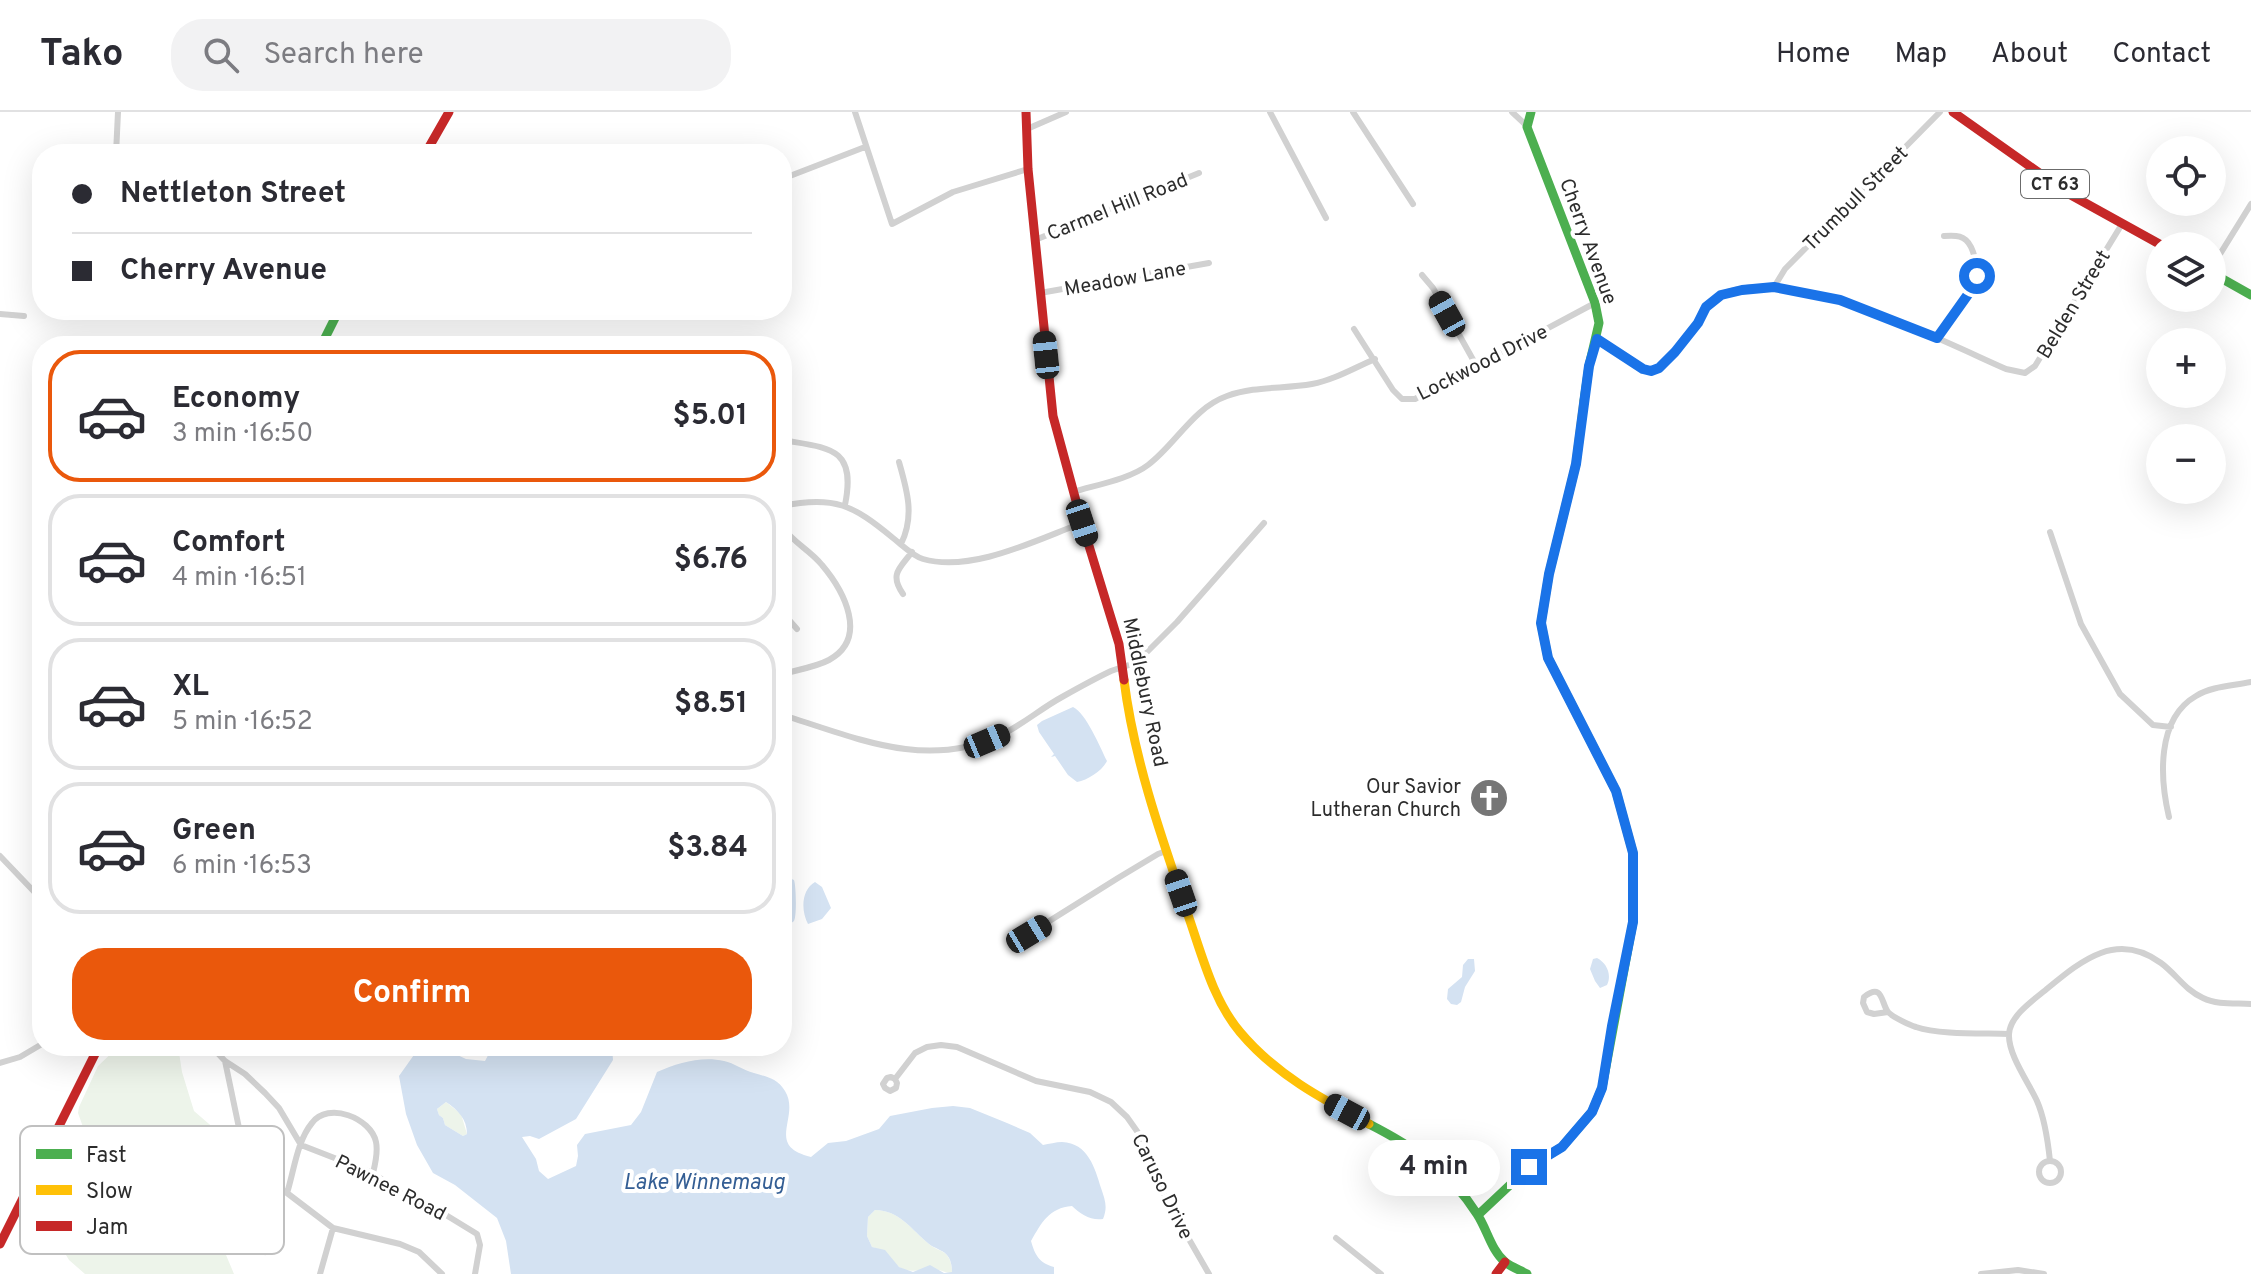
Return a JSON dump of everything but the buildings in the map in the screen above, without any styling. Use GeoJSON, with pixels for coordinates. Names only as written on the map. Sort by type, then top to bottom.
{"type":"FeatureCollection","features":[{"type":"Feature","properties":{"kind":"street"},"geometry":{"type":"LineString","coordinates":[[116,144],[118,112]]}},
{"type":"Feature","properties":{"kind":"street"},"geometry":{"type":"LineString","coordinates":[[431,144],[449,112]]}},
{"type":"Feature","properties":{"kind":"street"},"geometry":{"type":"LineString","coordinates":[[855,112],[892,224],[953,192],[1028,169]]}},
{"type":"Feature","properties":{"kind":"street","name":"Middlebury Road"},"geometry":{"type":"LineString","coordinates":[[1026,112],[1028,169],[1053,416],[1124,667],[1126,703],[1134,741],[1166,851],[1213,986],[1245,1038],[1278,1071],[1400,1140],[1440,1168],[1478,1215],[1489,1239],[1505,1262],[1527,1274]]}},
{"type":"Feature","properties":{"kind":"street"},"geometry":{"type":"LineString","coordinates":[[1027,129],[1066,112]]}},
{"type":"Feature","properties":{"kind":"street"},"geometry":{"type":"LineString","coordinates":[[1270,112],[1326,218]]}},
{"type":"Feature","properties":{"kind":"street"},"geometry":{"type":"LineString","coordinates":[[1353,112],[1413,204]]}},
{"type":"Feature","properties":{"kind":"street"},"geometry":{"type":"LineString","coordinates":[[1512,112],[1527,127]]}},
{"type":"Feature","properties":{"kind":"street"},"geometry":{"type":"LineString","coordinates":[[1527,127],[1531,112]]}},
{"type":"Feature","properties":{"kind":"street","name":"Trumbull Street"},"geometry":{"type":"LineString","coordinates":[[1774,287],[1785,269],[1940,112]]}},
{"type":"Feature","properties":{"kind":"street","name":"CT 63"},"geometry":{"type":"LineString","coordinates":[[1953,112],[2069,194],[2146,237]]}},
{"type":"Feature","properties":{"kind":"street","name":"Cherry Avenue"},"geometry":{"type":"LineString","coordinates":[[1478,1215],[1529,1167],[1562,1147],[1592,1112],[1602,1088],[1633,922],[1633,853],[1616,791],[1548,658],[1541,623],[1549,574],[1576,464],[1589,366],[1599,323],[1595,303],[1527,127]]}},
{"type":"Feature","properties":{"kind":"street"},"geometry":{"type":"LineString","coordinates":[[792,175],[865,147]]}},
{"type":"Feature","properties":{"kind":"street","name":"Carmel Hill Road"},"geometry":{"type":"LineString","coordinates":[[1035,240],[1199,173]]}},
{"type":"Feature","properties":{"kind":"street"},"geometry":{"type":"LineString","coordinates":[[2226,246],[2251,204]]}},
{"type":"Feature","properties":{"kind":"street","name":"Belden Street"},"geometry":{"type":"LineString","coordinates":[[1597,339],[1651,371],[1659,368],[1675,352],[1698,323],[1706,307],[1721,295],[1774,287],[1840,300],[2006,369],[2025,373],[2035,366],[2122,224]]}},
{"type":"Feature","properties":{"kind":"street"},"geometry":{"type":"LineString","coordinates":[[1937,338],[1969,293],[1977,276],[1976,259],[1967,240],[1958,235],[1944,236]]}},
{"type":"Feature","properties":{"kind":"street","name":"Meadow Lane"},"geometry":{"type":"LineString","coordinates":[[1040,293],[1209,263]]}},
{"type":"Feature","properties":{"kind":"street"},"geometry":{"type":"LineString","coordinates":[[1422,275],[1433,288],[1476,365]]}},
{"type":"Feature","properties":{"kind":"street"},"geometry":{"type":"LineString","coordinates":[[2226,279],[2251,295]]}},
{"type":"Feature","properties":{"kind":"street","name":"Lockwood Drive"},"geometry":{"type":"LineString","coordinates":[[1354,329],[1393,390],[1402,399],[1415,399],[1595,303]]}},
{"type":"Feature","properties":{"kind":"street"},"geometry":{"type":"LineString","coordinates":[[0,314],[24,316]]}},
{"type":"Feature","properties":{"kind":"street"},"geometry":{"type":"LineString","coordinates":[[1073,492],[1146,467],[1202,411],[1224,397],[1252,390],[1321,382],[1375,359]]}},
{"type":"Feature","properties":{"kind":"street"},"geometry":{"type":"LineString","coordinates":[[792,442],[826,447],[839,455],[849,486],[845,505]]}},
{"type":"Feature","properties":{"kind":"street"},"geometry":{"type":"LineString","coordinates":[[899,462],[908,491],[909,519],[901,544]]}},
{"type":"Feature","properties":{"kind":"street"},"geometry":{"type":"LineString","coordinates":[[792,504],[810,500],[845,505],[868,517],[920,558],[950,563],[981,559],[1082,523]]}},
{"type":"Feature","properties":{"kind":"street"},"geometry":{"type":"LineString","coordinates":[[792,718],[876,744],[921,751],[953,750],[987,741],[1060,698],[1139,660],[1177,622],[1264,523]]}},
{"type":"Feature","properties":{"kind":"street"},"geometry":{"type":"LineString","coordinates":[[2050,532],[2081,624],[2120,694],[2153,725],[2171,727]]}},
{"type":"Feature","properties":{"kind":"street"},"geometry":{"type":"LineString","coordinates":[[792,538],[821,562],[831,576],[850,614],[851,632],[846,648],[829,660],[792,670]]}},
{"type":"Feature","properties":{"kind":"street"},"geometry":{"type":"LineString","coordinates":[[903,594],[895,576],[912,552]]}},
{"type":"Feature","properties":{"kind":"street"},"geometry":{"type":"LineString","coordinates":[[792,623],[797,629]]}},
{"type":"Feature","properties":{"kind":"street"},"geometry":{"type":"LineString","coordinates":[[2169,817],[2163,794],[2163,766],[2174,717],[2197,695],[2251,682]]}},
{"type":"Feature","properties":{"kind":"street"},"geometry":{"type":"LineString","coordinates":[[1011,945],[1166,851]]}},
{"type":"Feature","properties":{"kind":"street"},"geometry":{"type":"LineString","coordinates":[[0,856],[32,890]]}},
{"type":"Feature","properties":{"kind":"street"},"geometry":{"type":"LineString","coordinates":[[2050,1161],[2038,1102],[2015,1057],[2009,1034],[2015,1019],[2079,962],[2098,953],[2134,951],[2164,965],[2189,991],[2201,998],[2212,1002],[2251,1004]]}},
{"type":"Feature","properties":{"kind":"street"},"geometry":{"type":"LineString","coordinates":[[1888,1012],[1877,992],[1870,992],[1864,997],[1867,1012],[1888,1012],[1916,1027],[1956,1033],[2009,1034]]}},
{"type":"Feature","properties":{"kind":"street","name":"Caruso Drive"},"geometry":{"type":"LineString","coordinates":[[895,1079],[915,1053],[941,1045],[957,1047],[1036,1081],[1090,1092],[1111,1102],[1139,1134],[1167,1201],[1209,1274]]}},
{"type":"Feature","properties":{"kind":"street"},"geometry":{"type":"LineString","coordinates":[[0,1063],[32,1050]]}},
{"type":"Feature","properties":{"kind":"street"},"geometry":{"type":"LineString","coordinates":[[59,1126],[94,1056]]}},
{"type":"Feature","properties":{"kind":"street"},"geometry":{"type":"LineString","coordinates":[[220,1056],[245,1074],[279,1108],[301,1145]]}},
{"type":"Feature","properties":{"kind":"street"},"geometry":{"type":"LineString","coordinates":[[225,1061],[239,1126]]}},
{"type":"Feature","properties":{"kind":"street"},"geometry":{"type":"LineString","coordinates":[[287,1193],[301,1145],[311,1124],[320,1115],[336,1111],[370,1130],[377,1143],[373,1173]]}},
{"type":"Feature","properties":{"kind":"street","name":"Pawnee Road"},"geometry":{"type":"LineString","coordinates":[[301,1145],[373,1173],[405,1196],[441,1212],[477,1234],[480,1245],[475,1274]]}},
{"type":"Feature","properties":{"kind":"street"},"geometry":{"type":"LineString","coordinates":[[284,1192],[333,1228],[400,1244],[419,1252],[442,1274]]}},
{"type":"Feature","properties":{"kind":"street"},"geometry":{"type":"LineString","coordinates":[[0,1244],[20,1204]]}},
{"type":"Feature","properties":{"kind":"street"},"geometry":{"type":"LineString","coordinates":[[321,1274],[333,1228]]}},
{"type":"Feature","properties":{"kind":"street"},"geometry":{"type":"LineString","coordinates":[[1336,1238],[1381,1274]]}},
{"type":"Feature","properties":{"kind":"street"},"geometry":{"type":"LineString","coordinates":[[1496,1274],[1505,1262]]}},
{"type":"Feature","properties":{"kind":"street"},"geometry":{"type":"LineString","coordinates":[[1981,1274],[2018,1270],[2044,1274]]}},
{"type":"Feature","properties":{"kind":"shaded area"},"geometry":{"type":"Polygon","coordinates":[[[108,1056],[180,1056],[194,1111],[211,1126],[83,1126],[79,1107],[98,1066],[108,1056]]]}},
{"type":"Feature","properties":{"kind":"shaded area"},"geometry":{"type":"Polygon","coordinates":[[[446,1102],[461,1114],[467,1134],[463,1136],[445,1125],[437,1109],[446,1102]]]}},
{"type":"Feature","properties":{"kind":"shaded area"},"geometry":{"type":"Polygon","coordinates":[[[875,1210],[898,1217],[931,1246],[948,1256],[952,1273],[935,1269],[903,1269],[885,1253],[872,1247],[867,1236],[868,1217],[875,1210]]]}},
{"type":"Feature","properties":{"kind":"shaded area"},"geometry":{"type":"Polygon","coordinates":[[[65,1254],[226,1254],[234,1274],[85,1274],[65,1254]]]}},
{"type":"Feature","properties":{"kind":"water"},"geometry":{"type":"Polygon","coordinates":[[[1073,707],[1088,723],[1107,761],[1094,774],[1077,782],[1055,756],[1051,757],[1054,754],[1037,725],[1073,707]]]}},
{"type":"Feature","properties":{"kind":"water"},"geometry":{"type":"Polygon","coordinates":[[[792,879],[796,900],[792,922],[792,879]]]}},
{"type":"Feature","properties":{"kind":"water"},"geometry":{"type":"Polygon","coordinates":[[[815,882],[822,887],[831,908],[822,919],[808,924],[804,901],[807,890],[815,882]]]}},
{"type":"Feature","properties":{"kind":"water"},"geometry":{"type":"Polygon","coordinates":[[[1597,958],[1609,973],[1607,985],[1600,988],[1590,969],[1593,959],[1597,958]]]}},
{"type":"Feature","properties":{"kind":"water"},"geometry":{"type":"Polygon","coordinates":[[[1468,959],[1474,959],[1475,971],[1465,987],[1461,1002],[1451,1004],[1447,999],[1448,989],[1462,977],[1463,965],[1468,959]]]}},
{"type":"Feature","properties":{"kind":"water","name":"Lake Winnemaug"},"geometry":{"type":"Polygon","coordinates":[[[413,1056],[460,1056],[485,1061],[488,1056],[613,1056],[576,1119],[539,1139],[522,1137],[536,1159],[539,1171],[548,1179],[576,1166],[577,1145],[585,1134],[631,1125],[641,1112],[657,1072],[690,1061],[707,1059],[728,1062],[779,1083],[789,1101],[786,1138],[789,1146],[811,1157],[828,1143],[846,1141],[879,1129],[890,1116],[932,1108],[970,1108],[1030,1133],[1043,1145],[1062,1142],[1078,1147],[1089,1158],[1096,1173],[1105,1200],[1105,1215],[1103,1219],[1090,1218],[1072,1206],[1057,1210],[1043,1222],[1031,1241],[1038,1258],[1054,1267],[1054,1274],[511,1274],[506,1241],[497,1218],[455,1185],[433,1173],[417,1145],[406,1114],[399,1076],[413,1056]],[[446,1102],[437,1109],[445,1125],[463,1136],[467,1134],[465,1124],[446,1102]],[[875,1210],[868,1217],[867,1236],[872,1247],[885,1250],[899,1267],[913,1272],[930,1265],[944,1273],[952,1272],[948,1256],[898,1217],[875,1210]]]}},
{"type":"Feature","properties":{"kind":"traffic: fast"},"geometry":{"type":"LineString","coordinates":[[1531,112],[1527,127],[1595,303],[1599,323],[1584,401]]}},
{"type":"Feature","properties":{"kind":"traffic: fast"},"geometry":{"type":"LineString","coordinates":[[2226,281],[2251,295]]}},
{"type":"Feature","properties":{"kind":"traffic: fast"},"geometry":{"type":"LineString","coordinates":[[326,336],[334,320]]}},
{"type":"Feature","properties":{"kind":"traffic: fast"},"geometry":{"type":"LineString","coordinates":[[1478,1215],[1529,1167],[1562,1147],[1592,1112],[1602,1088],[1633,922],[1633,904]]}},
{"type":"Feature","properties":{"kind":"traffic: fast"},"geometry":{"type":"LineString","coordinates":[[1369,1124],[1416,1151],[1442,1172],[1477,1214],[1500,1257],[1527,1274]]}},
{"type":"Feature","properties":{"kind":"traffic: slow"},"geometry":{"type":"LineString","coordinates":[[1584,401],[1576,464],[1549,574],[1541,623],[1548,658],[1616,791],[1633,853],[1633,904]]}},
{"type":"Feature","properties":{"kind":"traffic: slow"},"geometry":{"type":"LineString","coordinates":[[1124,680],[1150,799],[1203,961],[1222,1006],[1240,1032],[1268,1061],[1317,1095],[1369,1124]]}},
{"type":"Feature","properties":{"kind":"traffic: jam"},"geometry":{"type":"LineString","coordinates":[[431,144],[449,112]]}},
{"type":"Feature","properties":{"kind":"traffic: jam"},"geometry":{"type":"LineString","coordinates":[[1026,112],[1028,169],[1053,416],[1119,644],[1124,680]]}},
{"type":"Feature","properties":{"kind":"traffic: jam"},"geometry":{"type":"LineString","coordinates":[[1953,112],[2069,194],[2146,237]]}},
{"type":"Feature","properties":{"kind":"traffic: jam"},"geometry":{"type":"LineString","coordinates":[[59,1126],[94,1056]]}},
{"type":"Feature","properties":{"kind":"traffic: jam"},"geometry":{"type":"LineString","coordinates":[[0,1244],[20,1204]]}},
{"type":"Feature","properties":{"kind":"traffic: jam"},"geometry":{"type":"LineString","coordinates":[[1496,1274],[1505,1262]]}},
{"type":"Feature","properties":{"kind":"place","name":"Our Savior Lutheran Church"},"geometry":{"type":"Point","coordinates":[1489,798]}},
{"type":"Feature","properties":{"kind":"route"},"geometry":{"type":"LineString","coordinates":[[1529,1167],[1562,1147],[1592,1112],[1602,1088],[1633,922],[1633,853],[1616,791],[1548,658],[1541,623],[1549,574],[1576,464],[1589,366],[1597,339],[1651,371],[1659,368],[1675,352],[1698,323],[1706,307],[1721,295],[1774,287],[1840,300],[1937,338],[1969,293],[1977,276]]}}]}
